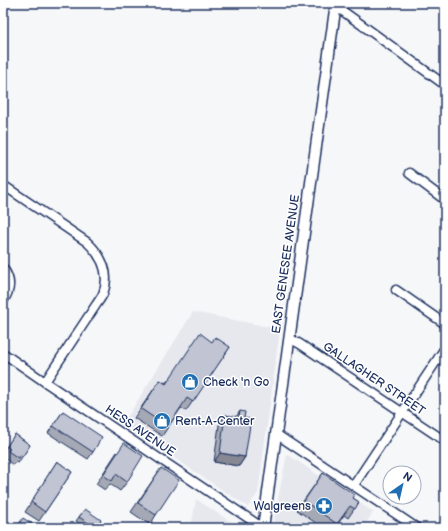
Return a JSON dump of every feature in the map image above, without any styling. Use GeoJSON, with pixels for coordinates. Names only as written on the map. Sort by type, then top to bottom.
{"type":"FeatureCollection","features":[{"type":"Feature","properties":{"kind":"main road","name":"EAST GENESEE AVENUE"},"geometry":{"type":"LineString","coordinates":[[263,528],[336,5]]}},
{"type":"Feature","properties":{"kind":"street"},"geometry":{"type":"LineString","coordinates":[[336,5],[445,85]]}},
{"type":"Feature","properties":{"kind":"street"},"geometry":{"type":"LineString","coordinates":[[408,173],[445,200]]}},
{"type":"Feature","properties":{"kind":"street"},"geometry":{"type":"LineString","coordinates":[[3,185],[87,242],[95,250],[102,261],[106,272],[106,284],[103,294],[45,382]]}},
{"type":"Feature","properties":{"kind":"street"},"geometry":{"type":"LineString","coordinates":[[3,268],[7,274],[9,290],[3,301]]}},
{"type":"Feature","properties":{"kind":"street"},"geometry":{"type":"LineString","coordinates":[[396,290],[445,324]]}},
{"type":"Feature","properties":{"kind":"street","name":"GALLAGHER STREET"},"geometry":{"type":"LineString","coordinates":[[289,338],[445,442]]}},
{"type":"Feature","properties":{"kind":"street"},"geometry":{"type":"LineString","coordinates":[[354,485],[445,348]]}},
{"type":"Feature","properties":{"kind":"street","name":"HESS AVENUE"},"geometry":{"type":"LineString","coordinates":[[3,353],[263,528]]}},
{"type":"Feature","properties":{"kind":"street"},"geometry":{"type":"LineString","coordinates":[[276,434],[417,528]]}},
{"type":"Feature","properties":{"kind":"shaded area"},"geometry":{"type":"Polygon","coordinates":[[[193,312],[280,329],[258,493],[248,507],[123,424],[193,312]]]}},
{"type":"Feature","properties":{"kind":"shaded area"},"geometry":{"type":"Polygon","coordinates":[[[287,454],[373,512],[363,528],[278,528],[273,524],[287,454]]]}},
{"type":"Feature","properties":{"kind":"shaded area"},"geometry":{"type":"Polygon","coordinates":[[[196,499],[240,528],[191,528],[196,499]]]}},
{"type":"Feature","properties":{"kind":"building"},"geometry":{"type":"Polygon","coordinates":[[[200,333],[212,342],[215,337],[230,347],[193,402],[187,398],[168,427],[141,409],[160,380],[166,384],[200,333]]]}},
{"type":"Feature","properties":{"kind":"building"},"geometry":{"type":"Polygon","coordinates":[[[63,411],[102,437],[93,452],[53,426],[63,411]]]}},
{"type":"Feature","properties":{"kind":"building"},"geometry":{"type":"Polygon","coordinates":[[[240,411],[245,412],[244,418],[251,419],[245,457],[220,453],[225,415],[239,417],[240,411]]]}},
{"type":"Feature","properties":{"kind":"building"},"geometry":{"type":"Polygon","coordinates":[[[15,434],[30,445],[23,456],[20,455],[18,458],[8,451],[10,449],[7,446],[15,434]]]}},
{"type":"Feature","properties":{"kind":"building"},"geometry":{"type":"Polygon","coordinates":[[[124,443],[143,456],[127,482],[116,474],[112,481],[103,475],[124,443]]]}},
{"type":"Feature","properties":{"kind":"building"},"geometry":{"type":"Polygon","coordinates":[[[57,461],[72,472],[45,512],[31,502],[57,461]]]}},
{"type":"Feature","properties":{"kind":"building"},"geometry":{"type":"Polygon","coordinates":[[[161,468],[179,480],[156,515],[138,503],[161,468]]]}},
{"type":"Feature","properties":{"kind":"building","name":"Walgreens"},"geometry":{"type":"Polygon","coordinates":[[[323,473],[355,495],[353,498],[359,502],[355,509],[350,506],[337,524],[304,501],[323,473]]]}},
{"type":"Feature","properties":{"kind":"building"},"geometry":{"type":"Polygon","coordinates":[[[3,481],[7,483],[3,489],[3,481]]]}},
{"type":"Feature","properties":{"kind":"building"},"geometry":{"type":"Polygon","coordinates":[[[85,509],[101,520],[96,528],[79,517],[85,509]]]}},
{"type":"Feature","properties":{"kind":"building"},"geometry":{"type":"Polygon","coordinates":[[[23,518],[38,528],[16,528],[23,518]]]}},
{"type":"Feature","properties":{"kind":"building"},"geometry":{"type":"Polygon","coordinates":[[[205,526],[218,528],[205,528],[205,526]]]}},
{"type":"Feature","properties":{"kind":"place","name":"Check 'n Go"},"geometry":{"type":"Point","coordinates":[190,382]}},
{"type":"Feature","properties":{"kind":"place","name":"Rent-A-Center"},"geometry":{"type":"Point","coordinates":[162,421]}},
{"type":"Feature","properties":{"kind":"place","name":"Walgreens"},"geometry":{"type":"Point","coordinates":[324,506]}}]}
